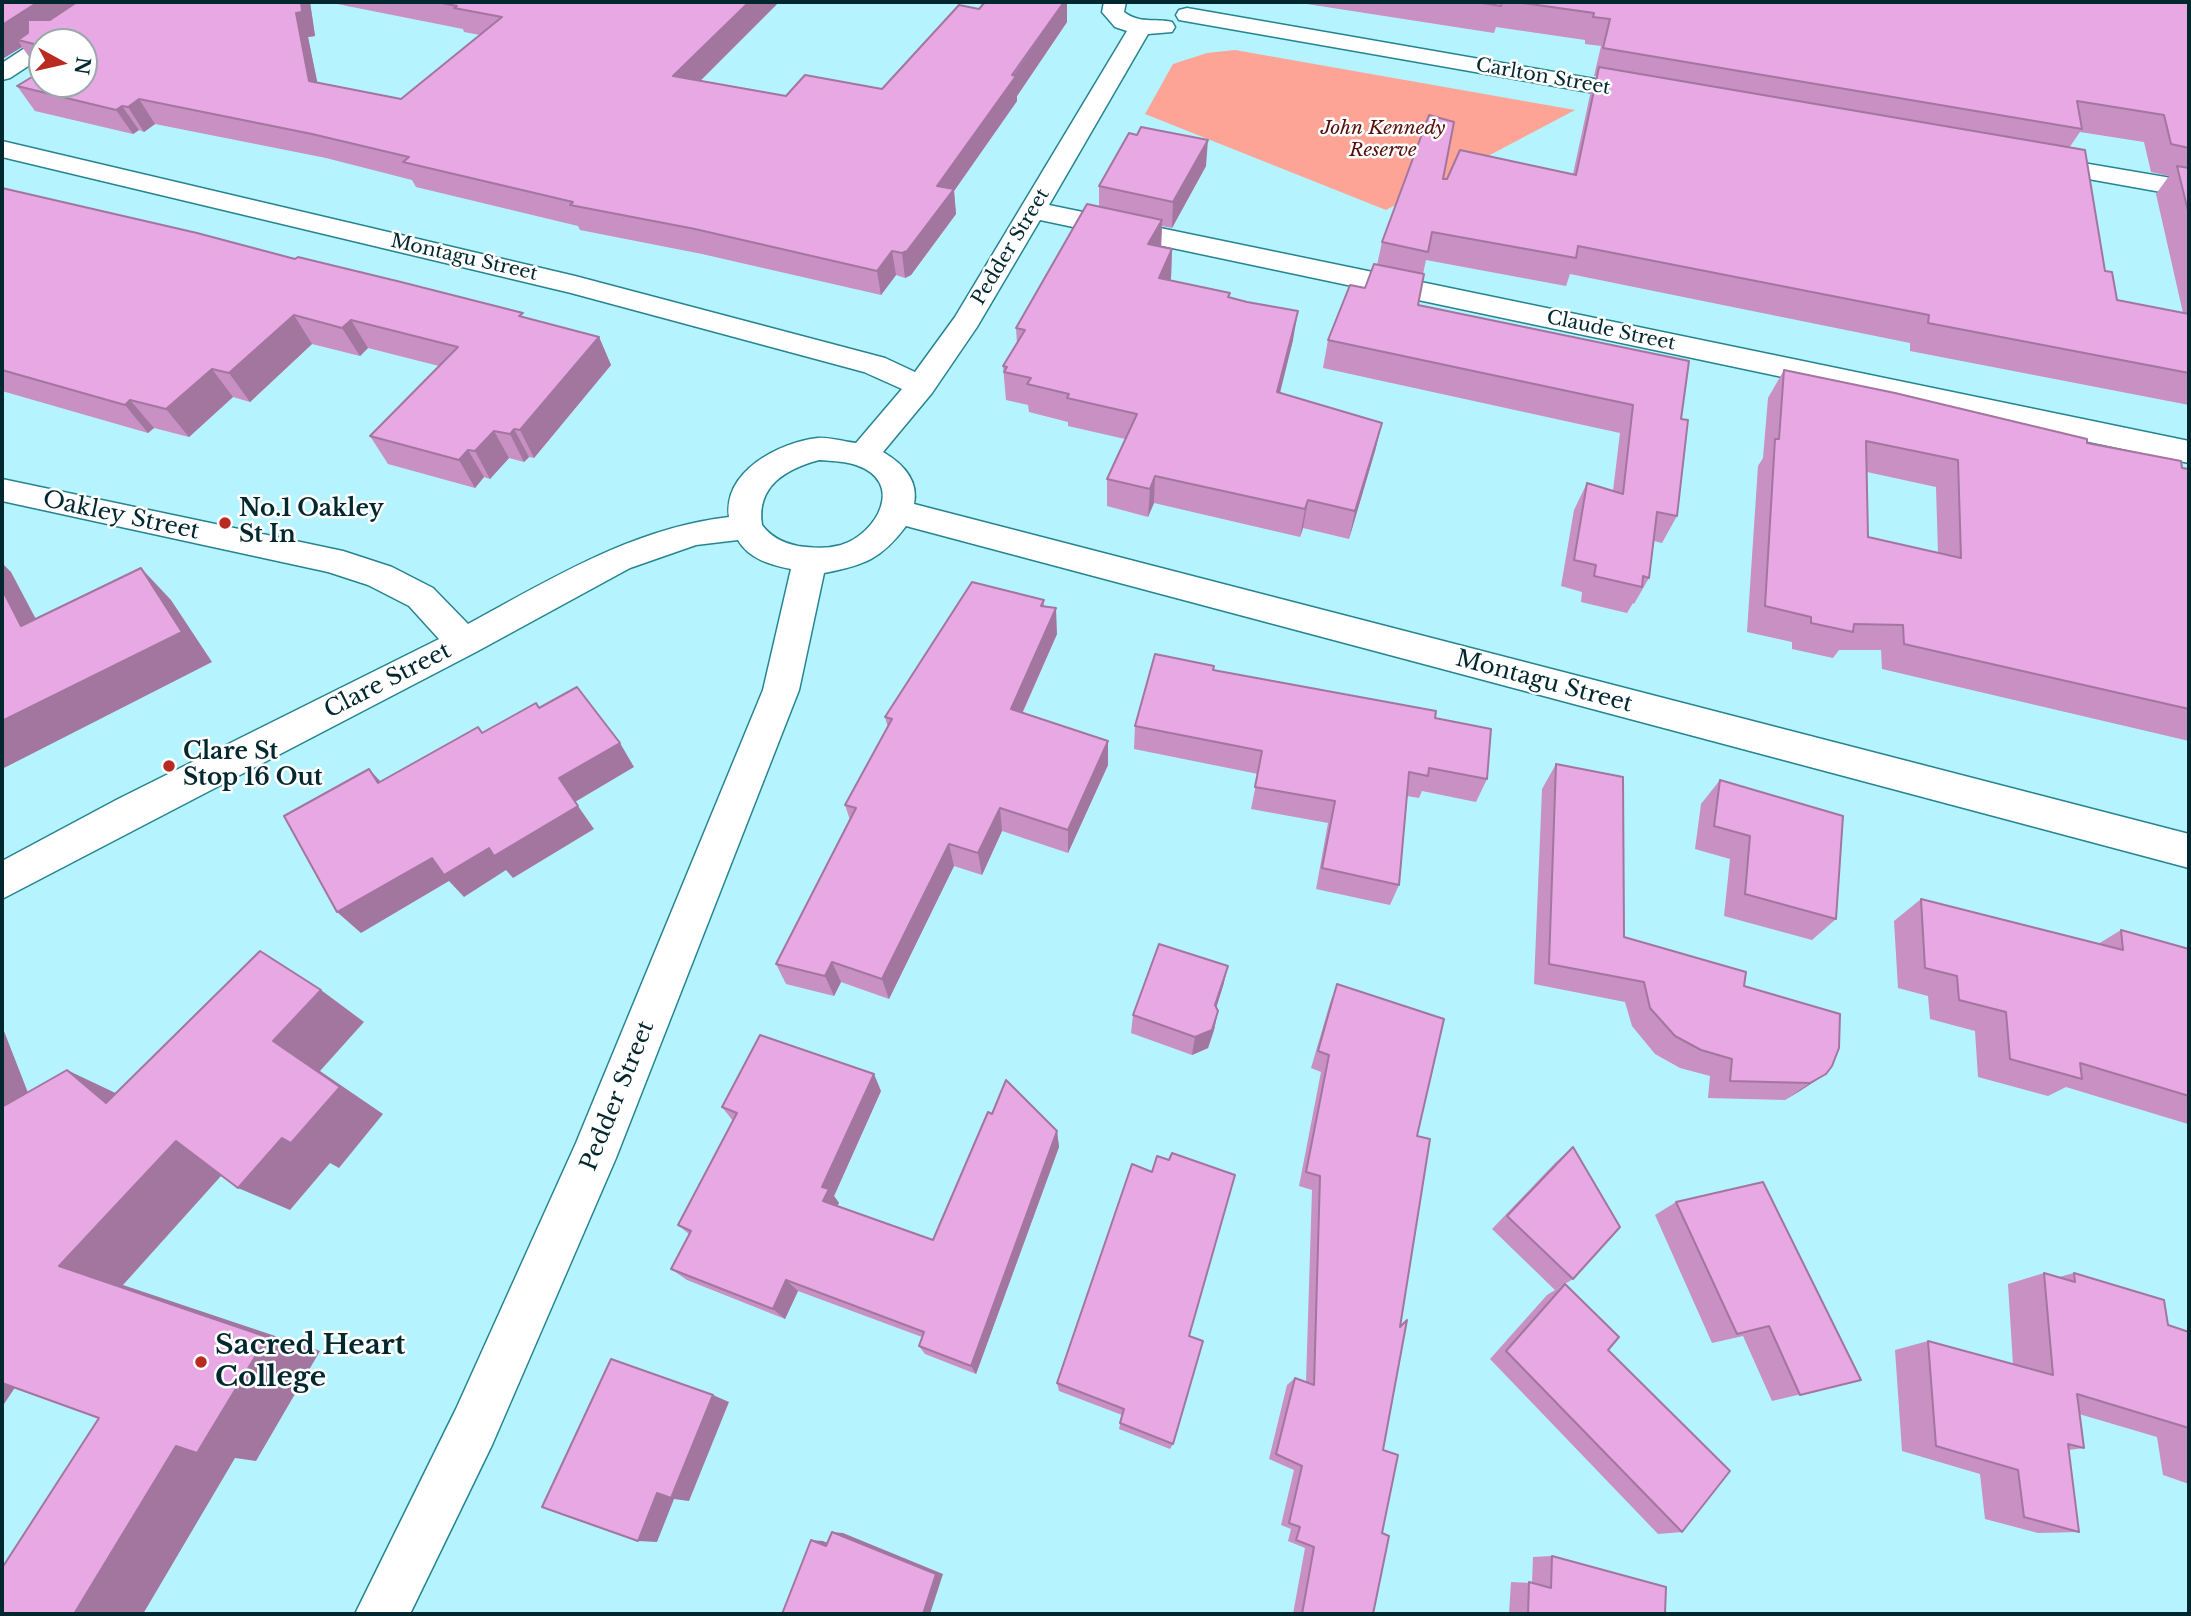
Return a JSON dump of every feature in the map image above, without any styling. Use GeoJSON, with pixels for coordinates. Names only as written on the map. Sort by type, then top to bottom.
{"type":"FeatureCollection","features":[{"type":"Feature","properties":{"kind":"street"},"geometry":{"type":"LineString","coordinates":[[1115,2],[1112,6],[1116,17],[1141,27],[1164,27],[1182,20],[1186,8]]}},
{"type":"Feature","properties":{"kind":"street","name":"Carlton Street"},"geometry":{"type":"LineString","coordinates":[[1186,8],[1665,98]]}},
{"type":"Feature","properties":{"kind":"street","name":"Pedder Street"},"geometry":{"type":"LineString","coordinates":[[864,454],[921,386],[967,321],[1141,27]]}},
{"type":"Feature","properties":{"kind":"street"},"geometry":{"type":"LineString","coordinates":[[2,73],[28,56]]}},
{"type":"Feature","properties":{"kind":"street","name":"Montagu Street"},"geometry":{"type":"LineString","coordinates":[[2,149],[575,285],[874,365],[921,386]]}},
{"type":"Feature","properties":{"kind":"street"},"geometry":{"type":"LineString","coordinates":[[2020,160],[2189,189]]}},
{"type":"Feature","properties":{"kind":"street","name":"Claude Street"},"geometry":{"type":"LineString","coordinates":[[1033,210],[2189,452]]}},
{"type":"Feature","properties":{"kind":"street"},"geometry":{"type":"LineString","coordinates":[[819,449],[842,449],[864,454],[882,463],[895,478],[901,494],[899,512],[890,528],[866,547],[834,559],[810,561],[789,558],[770,551],[755,540],[746,527],[744,510],[747,493],[759,477],[775,464],[797,454],[819,449]]}},
{"type":"Feature","properties":{"kind":"street","name":"Oakley Street"},"geometry":{"type":"LineString","coordinates":[[2,490],[331,559],[380,576],[421,597],[464,642]]}},
{"type":"Feature","properties":{"kind":"street","name":"Montagu Street"},"geometry":{"type":"LineString","coordinates":[[899,512],[2189,851]]}},
{"type":"Feature","properties":{"kind":"street","name":"Clare Street"},"geometry":{"type":"LineString","coordinates":[[2,881],[132,811],[464,642],[618,559],[694,533],[746,527]]}},
{"type":"Feature","properties":{"kind":"street","name":"Pedder Street"},"geometry":{"type":"LineString","coordinates":[[383,1614],[474,1427],[593,1158],[781,690],[810,561]]}},
{"type":"Feature","properties":{"kind":"green space","name":"John Kennedy Reserve"},"geometry":{"type":"Polygon","coordinates":[[[1235,50],[1575,110],[1386,210],[1145,114],[1173,64],[1207,53],[1235,50]]]}},
{"type":"Feature","properties":{"kind":"building"},"geometry":{"type":"Polygon","coordinates":[[[2,2],[38,2],[2,25],[2,2]]]}},
{"type":"Feature","properties":{"kind":"building"},"geometry":{"type":"Polygon","coordinates":[[[77,2],[301,2],[302,12],[296,13],[309,81],[401,99],[502,17],[437,2],[749,2],[673,76],[786,96],[805,75],[882,89],[959,5],[979,9],[985,2],[1064,2],[1012,75],[1016,76],[937,186],[954,189],[907,251],[892,251],[877,271],[695,229],[570,205],[573,202],[403,162],[409,157],[312,134],[139,99],[128,107],[122,106],[116,110],[66,98],[98,98],[98,28],[28,28],[28,20],[50,20],[77,2]]]}},
{"type":"Feature","properties":{"kind":"building"},"geometry":{"type":"Polygon","coordinates":[[[1476,2],[1502,2],[1501,6],[1476,2]]]}},
{"type":"Feature","properties":{"kind":"building"},"geometry":{"type":"Polygon","coordinates":[[[1516,2],[2189,2],[2189,148],[2171,144],[2164,115],[2077,101],[2082,129],[1603,48],[1610,19],[1593,17],[1594,13],[1516,2]]]}},
{"type":"Feature","properties":{"kind":"building"},"geometry":{"type":"Polygon","coordinates":[[[28,33],[28,42],[18,40],[28,33]]]}},
{"type":"Feature","properties":{"kind":"building"},"geometry":{"type":"Polygon","coordinates":[[[1599,67],[2085,150],[2105,271],[2112,272],[2117,300],[2189,314],[2189,373],[1928,323],[1929,315],[1578,246],[1576,258],[1432,232],[1428,252],[1382,242],[1429,115],[1454,122],[1443,179],[1447,179],[1460,150],[1576,175],[1599,67]]]}},
{"type":"Feature","properties":{"kind":"building"},"geometry":{"type":"Polygon","coordinates":[[[28,79],[28,89],[17,86],[28,79]]]}},
{"type":"Feature","properties":{"kind":"building"},"geometry":{"type":"Polygon","coordinates":[[[1141,127],[1208,140],[1173,202],[1099,186],[1129,133],[1137,135],[1141,127]]]}},
{"type":"Feature","properties":{"kind":"building"},"geometry":{"type":"Polygon","coordinates":[[[2177,166],[2189,168],[2189,215],[2177,166]]]}},
{"type":"Feature","properties":{"kind":"building"},"geometry":{"type":"Polygon","coordinates":[[[2,188],[401,282],[523,313],[519,316],[599,337],[520,430],[514,429],[510,434],[494,431],[475,451],[468,450],[459,460],[370,436],[458,347],[351,320],[342,328],[294,315],[229,373],[212,369],[166,409],[130,400],[125,405],[2,370],[2,188]]]}},
{"type":"Feature","properties":{"kind":"building"},"geometry":{"type":"Polygon","coordinates":[[[1087,204],[1162,220],[1148,244],[1172,249],[1159,278],[1230,293],[1228,297],[1247,302],[1298,311],[1277,392],[1382,423],[1355,511],[1308,500],[1305,509],[1155,476],[1150,489],[1107,479],[1137,414],[1067,398],[1069,394],[1027,384],[1031,378],[1004,372],[1007,367],[1003,366],[1025,330],[1016,328],[1087,204]]]}},
{"type":"Feature","properties":{"kind":"building"},"geometry":{"type":"Polygon","coordinates":[[[1374,264],[1424,274],[1418,305],[1689,361],[1681,419],[1688,420],[1677,516],[1657,512],[1649,578],[1643,576],[1642,587],[1594,576],[1596,565],[1574,560],[1587,483],[1623,494],[1633,405],[1328,340],[1350,285],[1365,288],[1374,264]]]}},
{"type":"Feature","properties":{"kind":"building"},"geometry":{"type":"Polygon","coordinates":[[[1784,370],[1895,393],[2087,439],[2087,443],[2181,461],[2182,468],[2189,469],[2189,709],[1904,644],[1903,625],[1854,624],[1853,632],[1811,623],[1811,617],[1765,606],[1775,439],[1779,439],[1784,370]],[[1866,441],[1868,537],[1961,558],[1958,460],[1866,441]]]}},
{"type":"Feature","properties":{"kind":"building"},"geometry":{"type":"Polygon","coordinates":[[[141,568],[182,632],[2,721],[2,589],[21,626],[141,568]]]}},
{"type":"Feature","properties":{"kind":"building"},"geometry":{"type":"Polygon","coordinates":[[[972,582],[1044,600],[1041,606],[1056,608],[1011,709],[1108,741],[1068,830],[1000,808],[978,853],[949,844],[882,979],[832,962],[825,976],[776,964],[856,808],[845,805],[892,719],[885,717],[972,582]]]}},
{"type":"Feature","properties":{"kind":"building"},"geometry":{"type":"Polygon","coordinates":[[[1155,654],[1214,666],[1213,670],[1436,711],[1435,718],[1491,729],[1487,779],[1429,768],[1428,776],[1409,772],[1399,885],[1322,868],[1335,801],[1255,787],[1262,751],[1135,726],[1155,654]]]}},
{"type":"Feature","properties":{"kind":"building"},"geometry":{"type":"Polygon","coordinates":[[[577,687],[620,743],[559,778],[578,806],[494,856],[489,848],[444,875],[432,858],[337,912],[284,816],[369,769],[378,783],[478,727],[482,733],[536,703],[539,708],[577,687]]]}},
{"type":"Feature","properties":{"kind":"building"},"geometry":{"type":"Polygon","coordinates":[[[1556,764],[1623,777],[1624,937],[1746,972],[1744,986],[1840,1014],[1839,1048],[1826,1074],[1810,1083],[1730,1081],[1732,1059],[1701,1050],[1675,1036],[1650,1008],[1644,982],[1549,964],[1556,764]]]}},
{"type":"Feature","properties":{"kind":"building"},"geometry":{"type":"Polygon","coordinates":[[[1720,780],[1843,816],[1836,919],[1745,894],[1750,836],[1714,826],[1720,780]]]}},
{"type":"Feature","properties":{"kind":"building"},"geometry":{"type":"Polygon","coordinates":[[[1921,899],[2123,950],[2121,930],[2189,949],[2189,1096],[2080,1063],[2082,1079],[2010,1059],[2006,1012],[1959,1000],[1957,976],[1925,968],[1921,899]]]}},
{"type":"Feature","properties":{"kind":"building"},"geometry":{"type":"Polygon","coordinates":[[[1159,944],[1228,966],[1215,1005],[1218,1011],[1212,1030],[1195,1037],[1133,1015],[1159,944]]]}},
{"type":"Feature","properties":{"kind":"building"},"geometry":{"type":"Polygon","coordinates":[[[260,951],[321,990],[273,1041],[340,1087],[291,1143],[282,1138],[238,1188],[176,1141],[59,1266],[267,1337],[197,1453],[176,1446],[74,1614],[2,1614],[2,1568],[99,1418],[2,1383],[2,1107],[67,1070],[106,1103],[260,951]]]}},
{"type":"Feature","properties":{"kind":"building"},"geometry":{"type":"Polygon","coordinates":[[[1337,984],[1444,1019],[1417,1136],[1430,1139],[1400,1327],[1407,1320],[1383,1450],[1398,1455],[1382,1533],[1389,1536],[1373,1614],[1302,1614],[1314,1547],[1296,1540],[1300,1527],[1289,1523],[1302,1466],[1276,1454],[1295,1378],[1314,1385],[1320,1176],[1306,1172],[1329,1055],[1318,1051],[1337,984]]]}},
{"type":"Feature","properties":{"kind":"building"},"geometry":{"type":"Polygon","coordinates":[[[760,1035],[874,1074],[822,1187],[829,1189],[823,1201],[933,1240],[988,1112],[992,1114],[1006,1080],[1057,1131],[971,1366],[919,1346],[924,1332],[786,1280],[773,1309],[671,1269],[691,1231],[678,1225],[737,1113],[722,1107],[760,1035]]]}},
{"type":"Feature","properties":{"kind":"building"},"geometry":{"type":"Polygon","coordinates":[[[1573,1147],[1620,1227],[1573,1279],[1507,1216],[1573,1147]]]}},
{"type":"Feature","properties":{"kind":"building"},"geometry":{"type":"Polygon","coordinates":[[[1172,1153],[1235,1175],[1189,1336],[1203,1341],[1173,1444],[1120,1423],[1124,1409],[1057,1383],[1132,1164],[1152,1172],[1157,1156],[1169,1160],[1172,1153]]]}},
{"type":"Feature","properties":{"kind":"building"},"geometry":{"type":"Polygon","coordinates":[[[1763,1182],[1861,1380],[1800,1395],[1769,1326],[1737,1334],[1676,1202],[1763,1182]]]}},
{"type":"Feature","properties":{"kind":"building"},"geometry":{"type":"Polygon","coordinates":[[[2044,1273],[2075,1282],[2074,1273],[2164,1300],[2168,1325],[2189,1332],[2189,1428],[2077,1394],[2084,1448],[2068,1444],[2079,1532],[2024,1517],[2018,1470],[1936,1446],[1928,1341],[2053,1375],[2044,1273]]]}},
{"type":"Feature","properties":{"kind":"building"},"geometry":{"type":"Polygon","coordinates":[[[1565,1284],[1619,1337],[1608,1350],[1730,1471],[1682,1532],[1506,1351],[1565,1284]]]}},
{"type":"Feature","properties":{"kind":"building"},"geometry":{"type":"Polygon","coordinates":[[[611,1359],[713,1395],[671,1498],[657,1493],[638,1541],[542,1507],[611,1359]]]}},
{"type":"Feature","properties":{"kind":"building"},"geometry":{"type":"Polygon","coordinates":[[[832,1532],[936,1574],[923,1614],[782,1614],[811,1540],[826,1546],[832,1532]]]}},
{"type":"Feature","properties":{"kind":"building"},"geometry":{"type":"Polygon","coordinates":[[[1552,1556],[1666,1587],[1665,1614],[1528,1614],[1529,1582],[1551,1588],[1552,1556]]]}},
{"type":"Feature","properties":{"kind":"place","name":"No.1 Oakley St In"},"geometry":{"type":"Point","coordinates":[225,523]}},
{"type":"Feature","properties":{"kind":"place","name":"Clare St Stop 16 Out"},"geometry":{"type":"Point","coordinates":[169,766]}},
{"type":"Feature","properties":{"kind":"place","name":"Sacred Heart College"},"geometry":{"type":"Point","coordinates":[201,1362]}}]}
